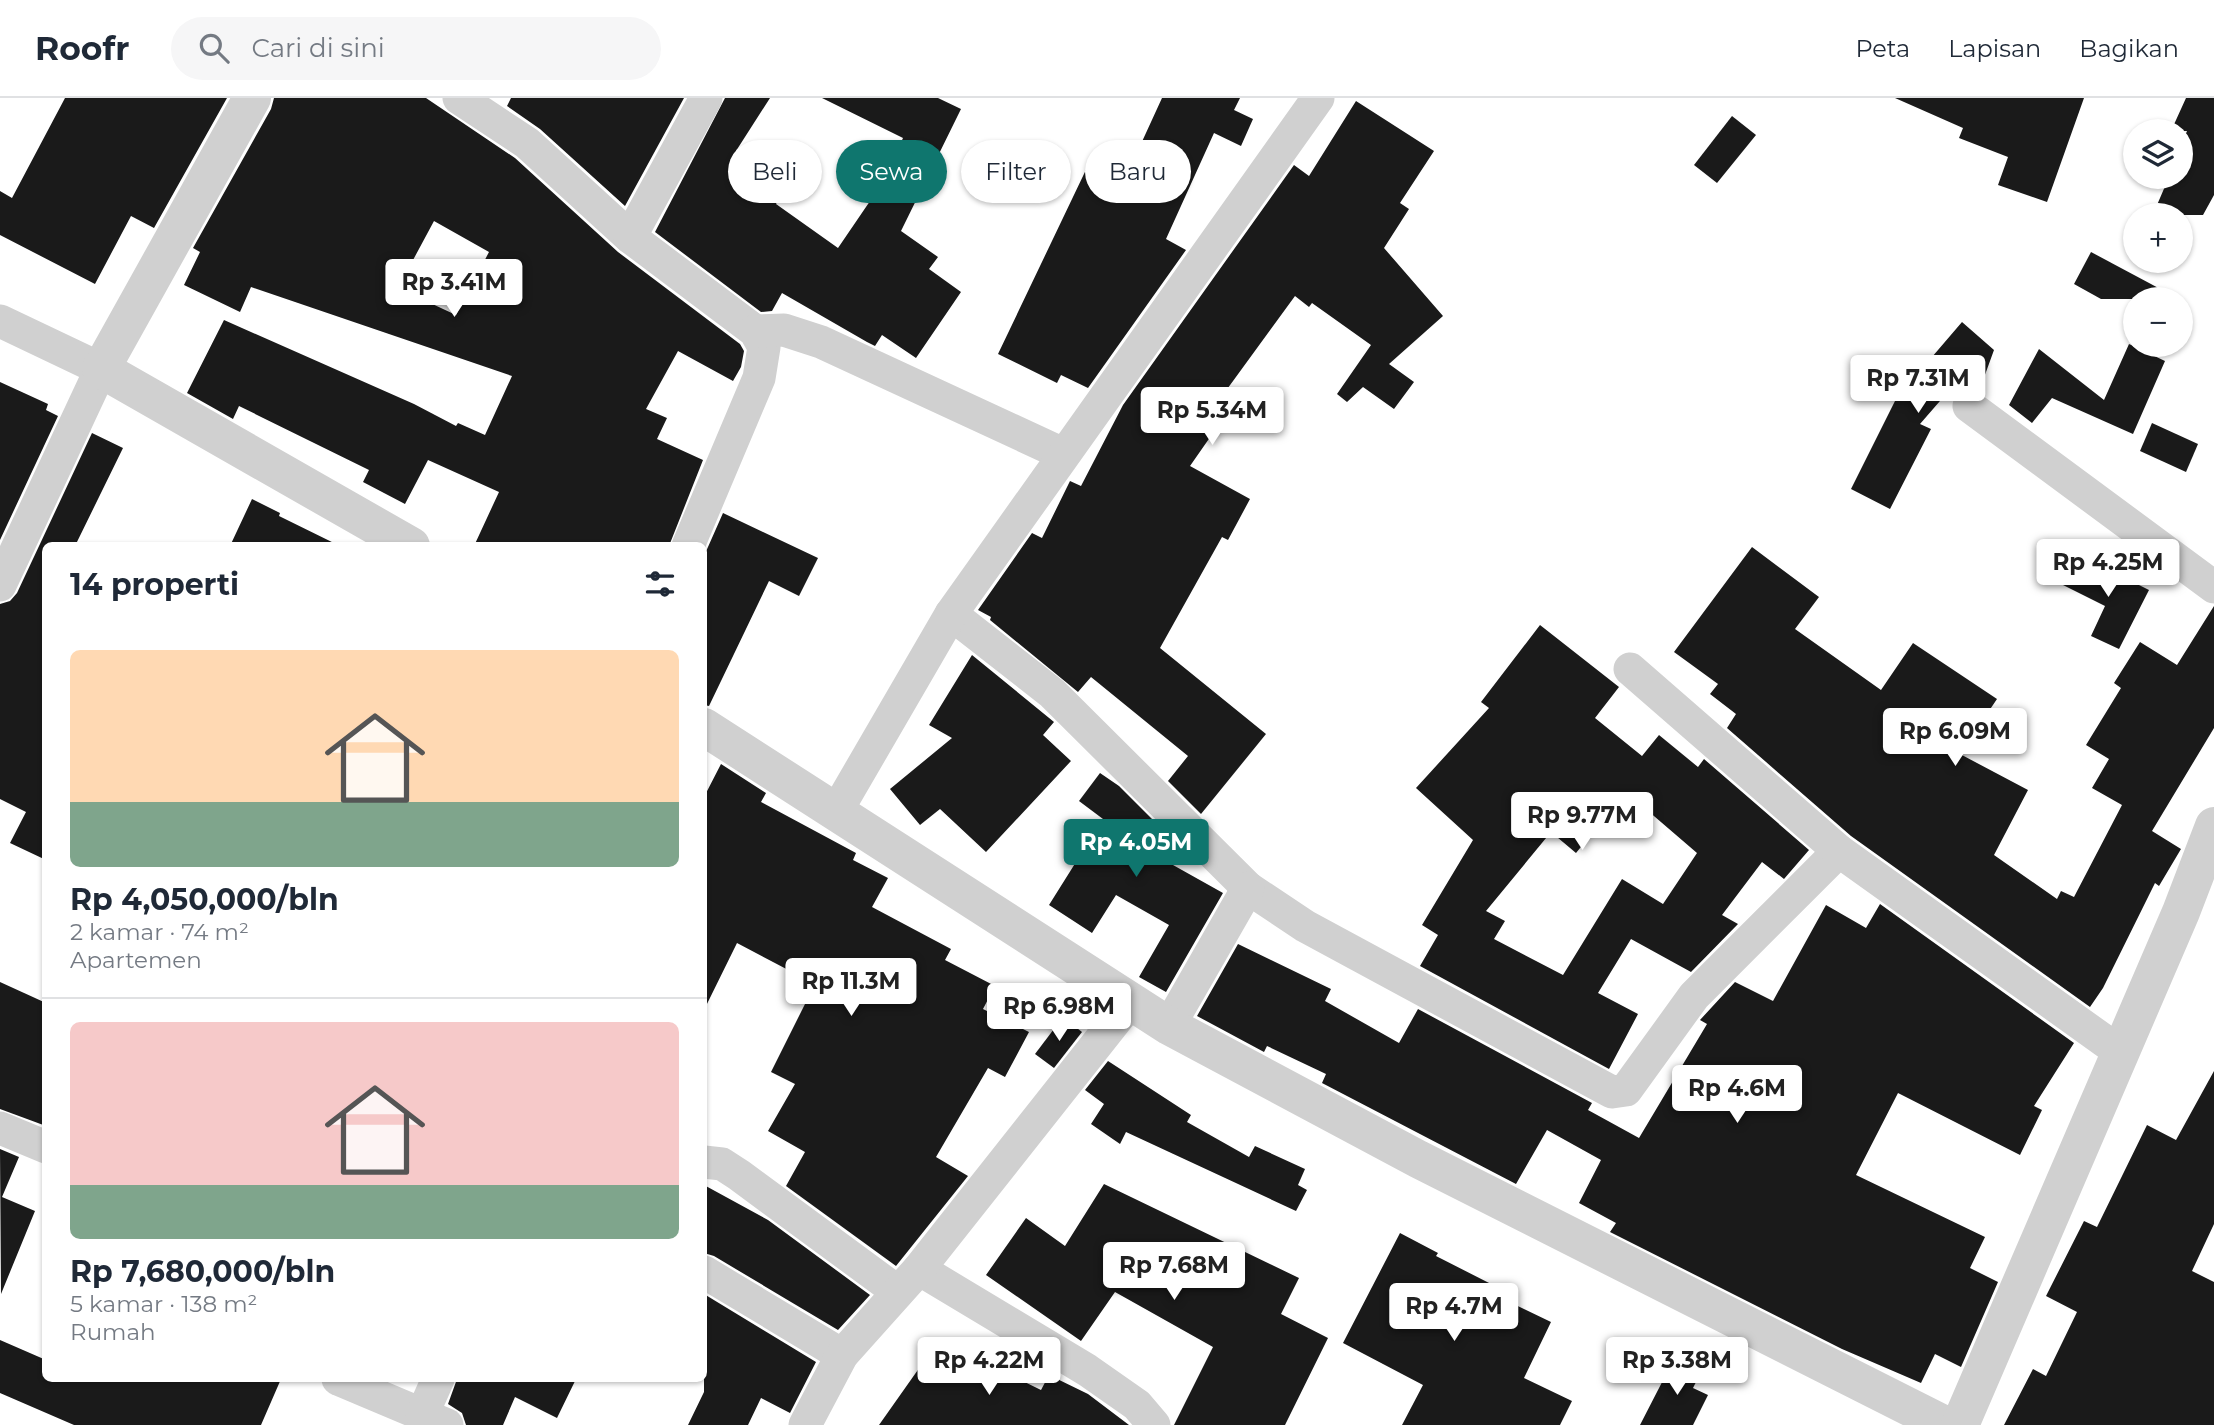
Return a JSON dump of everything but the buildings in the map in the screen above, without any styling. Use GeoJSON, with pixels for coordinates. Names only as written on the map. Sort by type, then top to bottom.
{"type":"FeatureCollection","features":[{"type":"Feature","properties":{"kind":"street"},"geometry":{"type":"LineString","coordinates":[[0,585],[101,369],[252,98]]}},
{"type":"Feature","properties":{"kind":"street"},"geometry":{"type":"LineString","coordinates":[[459,98],[527,143],[630,237],[755,331],[764,346],[759,377],[690,542]]}},
{"type":"Feature","properties":{"kind":"street"},"geometry":{"type":"LineString","coordinates":[[630,237],[706,98]]}},
{"type":"Feature","properties":{"kind":"street"},"geometry":{"type":"LineString","coordinates":[[836,812],[951,614],[1318,98]]}},
{"type":"Feature","properties":{"kind":"street"},"geometry":{"type":"LineString","coordinates":[[0,321],[101,369],[404,542]]}},
{"type":"Feature","properties":{"kind":"street"},"geometry":{"type":"LineString","coordinates":[[755,331],[783,330],[821,342],[1063,454]]}},
{"type":"Feature","properties":{"kind":"street"},"geometry":{"type":"LineString","coordinates":[[1969,406],[2214,587]]}},
{"type":"Feature","properties":{"kind":"street"},"geometry":{"type":"LineString","coordinates":[[951,614],[1052,693],[1248,888],[1305,926],[1612,1092],[1621,1093],[1694,996],[1839,850]]}},
{"type":"Feature","properties":{"kind":"street"},"geometry":{"type":"LineString","coordinates":[[1630,669],[1839,850],[2120,1052]]}},
{"type":"Feature","properties":{"kind":"street"},"geometry":{"type":"LineString","coordinates":[[707,729],[1169,1026],[1418,1159],[1945,1425]]}},
{"type":"Feature","properties":{"kind":"street"},"geometry":{"type":"LineString","coordinates":[[1960,1425],[2210,847]]}},
{"type":"Feature","properties":{"kind":"street"},"geometry":{"type":"LineString","coordinates":[[1169,1026],[1248,888]]}},
{"type":"Feature","properties":{"kind":"street"},"geometry":{"type":"LineString","coordinates":[[806,1425],[842,1355],[909,1281],[1131,1000]]}},
{"type":"Feature","properties":{"kind":"street"},"geometry":{"type":"LineString","coordinates":[[0,1128],[42,1145]]}},
{"type":"Feature","properties":{"kind":"street"},"geometry":{"type":"LineString","coordinates":[[707,1162],[722,1164],[909,1281],[1087,1370],[1137,1405],[1154,1425]]}},
{"type":"Feature","properties":{"kind":"street"},"geometry":{"type":"LineString","coordinates":[[707,1274],[842,1355]]}},
{"type":"Feature","properties":{"kind":"street"},"geometry":{"type":"LineString","coordinates":[[345,1382],[435,1420],[438,1382]]}}]}
